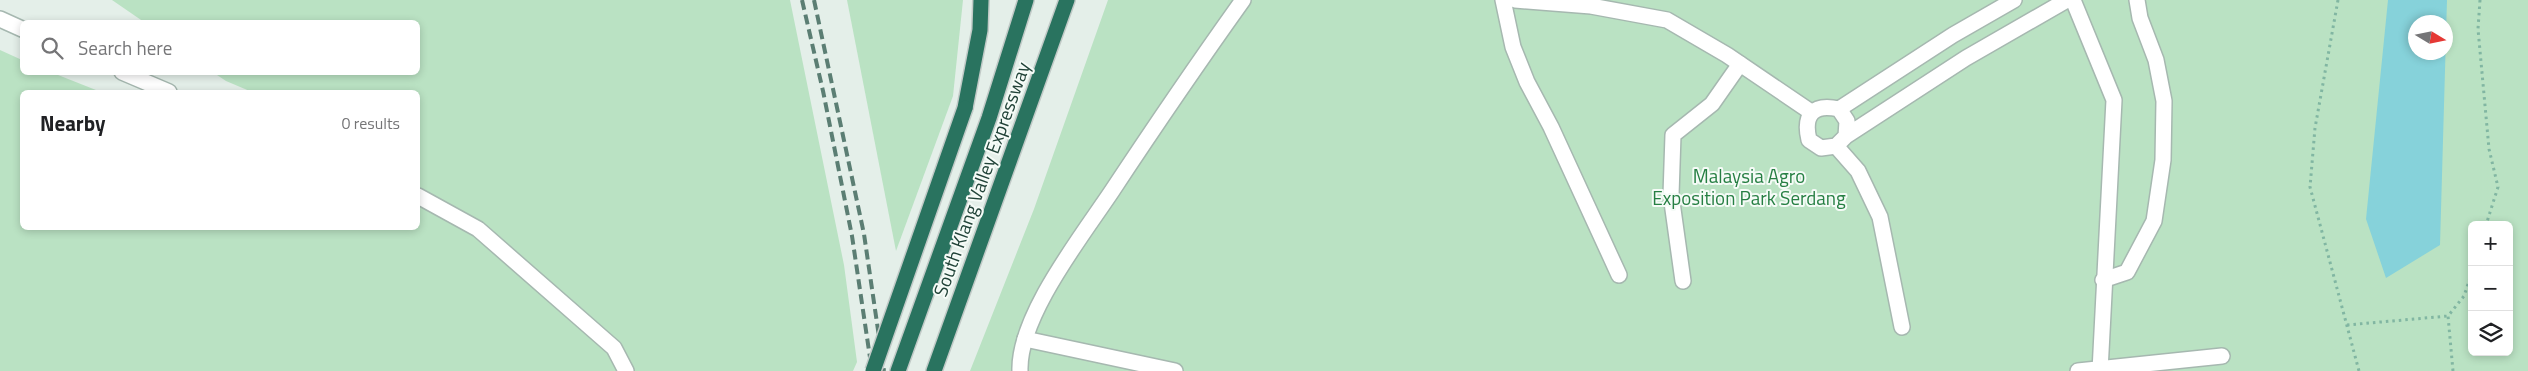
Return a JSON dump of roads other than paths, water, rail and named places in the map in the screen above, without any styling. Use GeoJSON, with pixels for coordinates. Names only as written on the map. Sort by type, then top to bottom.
{"type":"FeatureCollection","features":[{"type":"Feature","properties":{"kind":"highway"},"geometry":{"type":"LineString","coordinates":[[873,371],[965,108],[980,30],[981,0]]}},
{"type":"Feature","properties":{"kind":"highway","name":"South Klang Valley Expressway"},"geometry":{"type":"LineString","coordinates":[[898,371],[988,118],[1026,0]]}},
{"type":"Feature","properties":{"kind":"highway","name":"South Klang Valley Expressway"},"geometry":{"type":"LineString","coordinates":[[934,371],[1067,0]]}},
{"type":"Feature","properties":{"kind":"street"},"geometry":{"type":"LineString","coordinates":[[1020,371],[1025,339],[1049,286],[1182,86],[1243,0]]}},
{"type":"Feature","properties":{"kind":"street"},"geometry":{"type":"LineString","coordinates":[[1503,0],[1513,48],[1527,82],[1551,127],[1619,275]]}},
{"type":"Feature","properties":{"kind":"street"},"geometry":{"type":"LineString","coordinates":[[1515,0],[1591,6],[1666,20],[1740,64],[1811,112]]}},
{"type":"Feature","properties":{"kind":"street"},"geometry":{"type":"LineString","coordinates":[[1838,109],[1953,35],[2014,0]]}},
{"type":"Feature","properties":{"kind":"street"},"geometry":{"type":"LineString","coordinates":[[1902,327],[1880,217],[1841,141],[1847,121],[1838,109],[1824,106],[1811,112],[1806,126],[1809,140],[1822,148],[1841,141],[1966,58],[2067,0]]}},
{"type":"Feature","properties":{"kind":"street"},"geometry":{"type":"LineString","coordinates":[[2073,0],[2114,100],[2099,369]]}},
{"type":"Feature","properties":{"kind":"street"},"geometry":{"type":"LineString","coordinates":[[2103,280],[2126,272],[2154,221],[2164,160],[2164,101],[2156,60],[2140,18],[2137,0]]}},
{"type":"Feature","properties":{"kind":"street"},"geometry":{"type":"LineString","coordinates":[[0,19],[20,28]]}},
{"type":"Feature","properties":{"kind":"street"},"geometry":{"type":"LineString","coordinates":[[1953,35],[1966,58]]}},
{"type":"Feature","properties":{"kind":"street"},"geometry":{"type":"LineString","coordinates":[[1683,281],[1671,195],[1673,135],[1712,104],[1740,64]]}},
{"type":"Feature","properties":{"kind":"street"},"geometry":{"type":"LineString","coordinates":[[129,75],[164,90]]}},
{"type":"Feature","properties":{"kind":"street"},"geometry":{"type":"LineString","coordinates":[[420,197],[478,229],[614,348],[626,371]]}},
{"type":"Feature","properties":{"kind":"street"},"geometry":{"type":"LineString","coordinates":[[1025,339],[1174,371]]}},
{"type":"Feature","properties":{"kind":"street"},"geometry":{"type":"LineString","coordinates":[[2078,371],[2222,356]]}},
{"type":"Feature","properties":{"kind":"water"},"geometry":{"type":"Polygon","coordinates":[[[2388,0],[2447,0],[2447,15],[2408,15],[2408,60],[2446,60],[2440,245],[2386,278],[2366,219],[2388,0]]]}},
{"type":"Feature","properties":{"kind":"railway"},"geometry":{"type":"LineString","coordinates":[[802,0],[823,91],[852,236],[872,371]]}},
{"type":"Feature","properties":{"kind":"railway"},"geometry":{"type":"LineString","coordinates":[[814,0],[864,234],[884,371]]}},
{"type":"Feature","properties":{"kind":"park label","name":"Malaysia Agro Exposition Park Serdang"},"geometry":{"type":"Point","coordinates":[1749,186]}}]}
